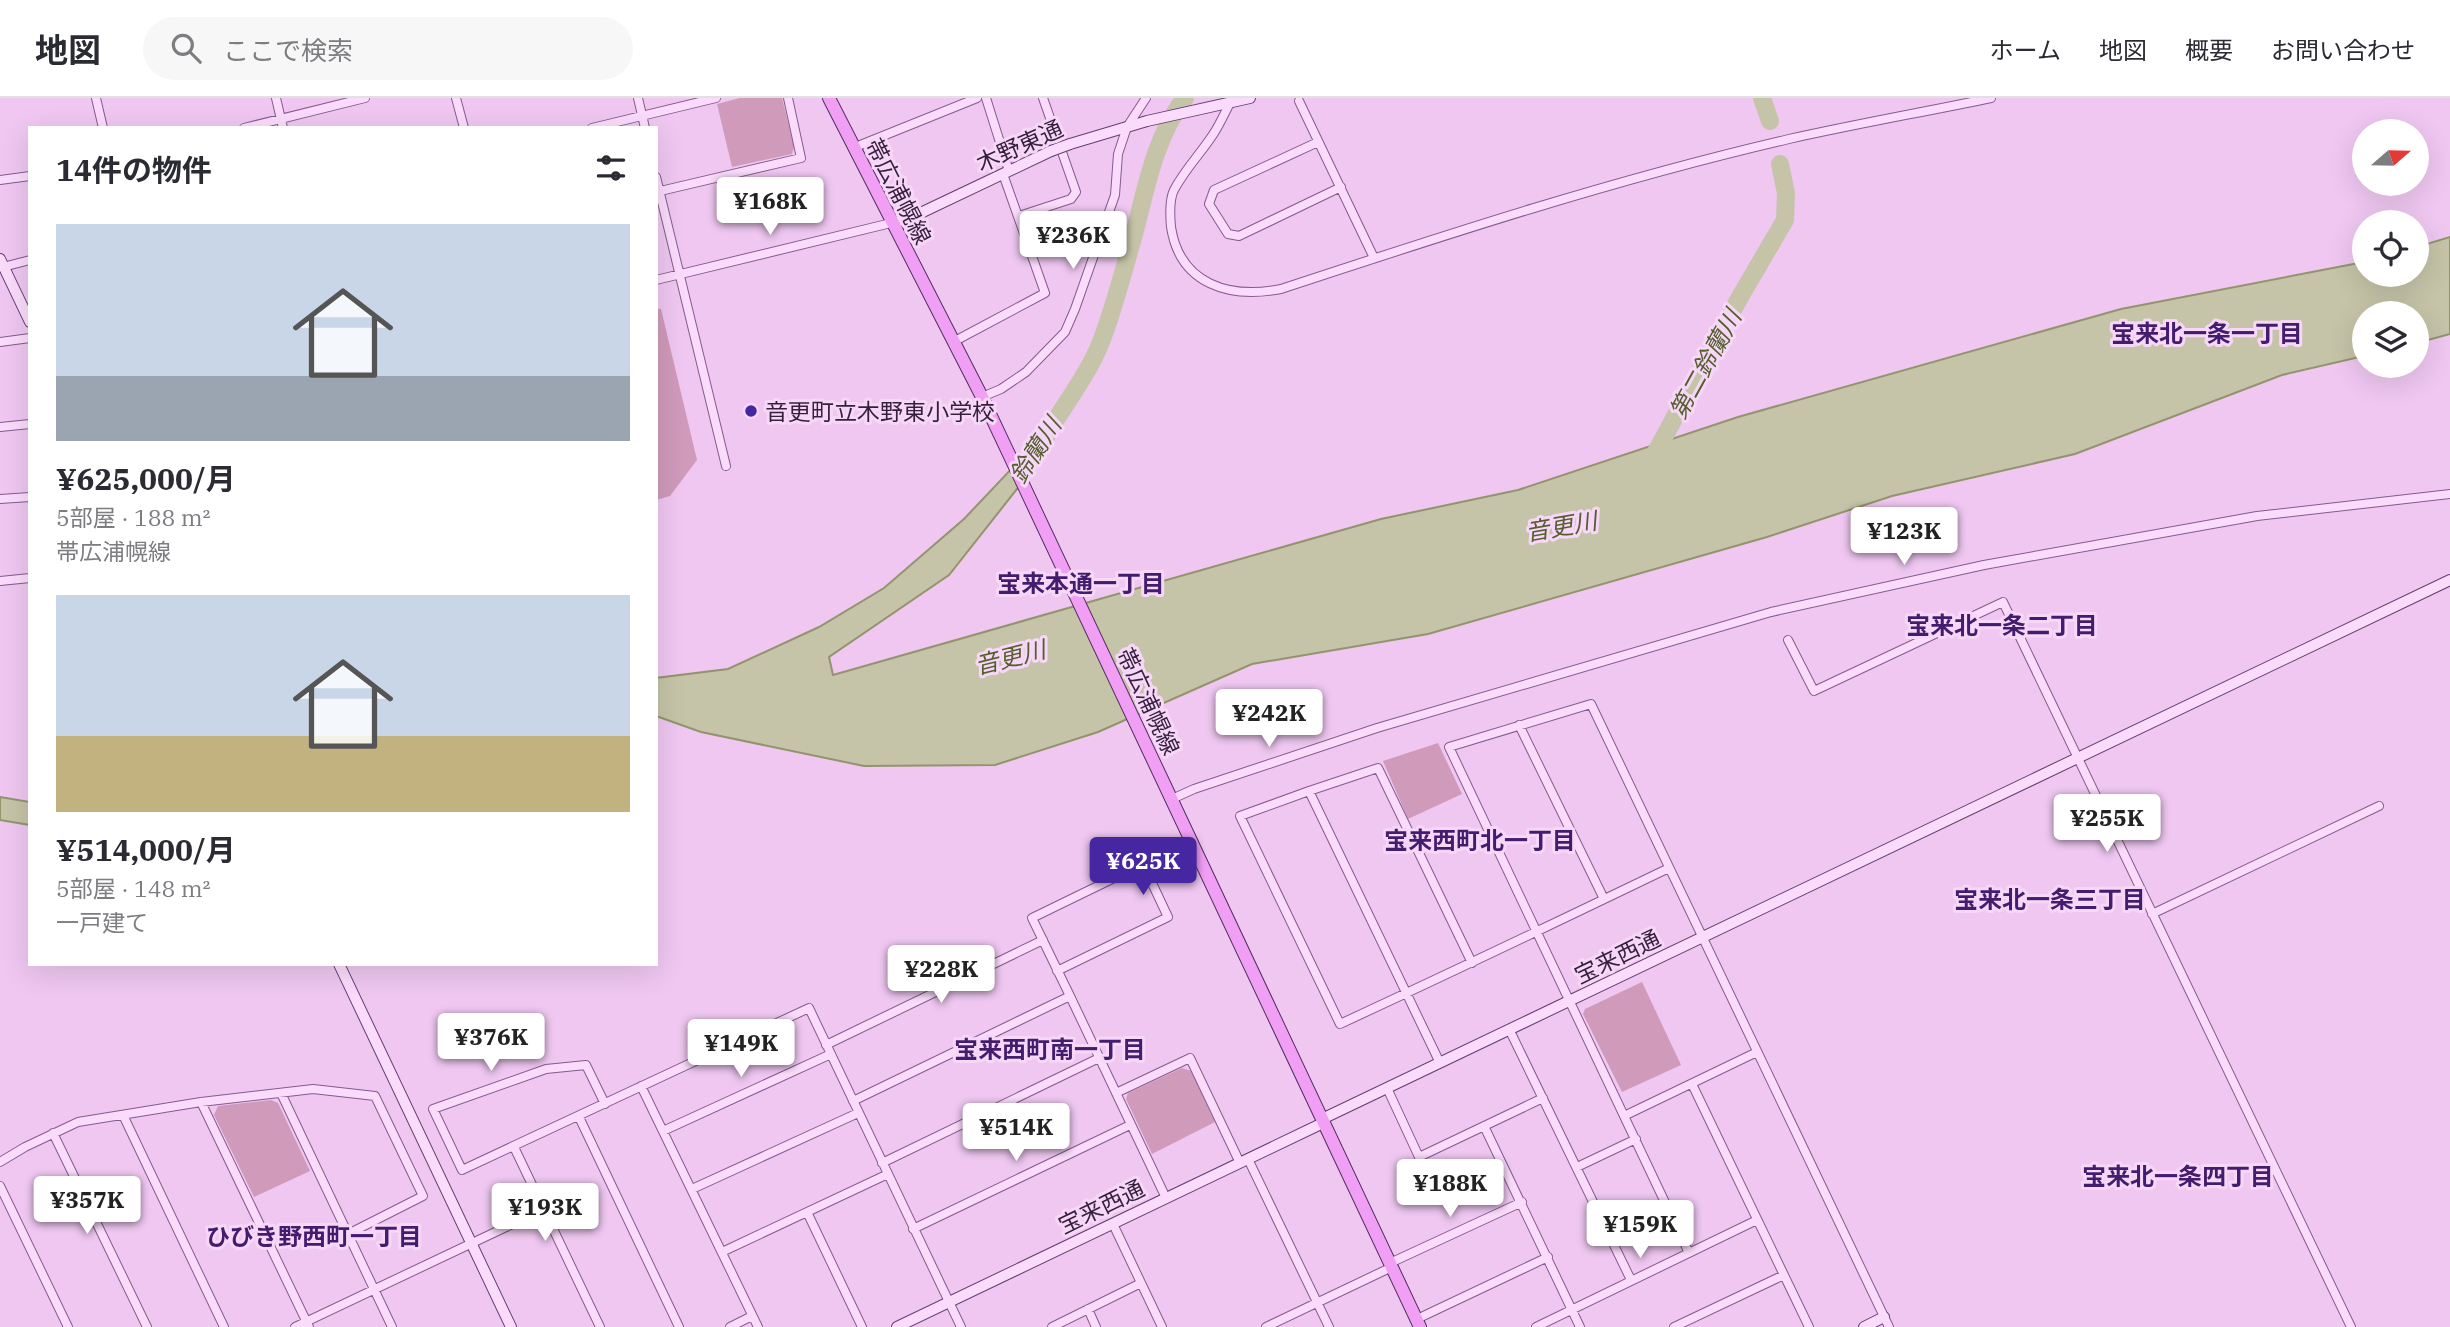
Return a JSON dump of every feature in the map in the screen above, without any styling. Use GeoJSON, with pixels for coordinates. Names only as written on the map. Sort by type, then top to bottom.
{"type":"FeatureCollection","features":[{"type":"Feature","properties":{"kind":"main road","name":"帯広浦幌線"},"geometry":{"type":"LineString","coordinates":[[829,98],[982,397],[1419,1323]]}},
{"type":"Feature","properties":{"kind":"street"},"geometry":{"type":"LineString","coordinates":[[96,98],[103,126]]}},
{"type":"Feature","properties":{"kind":"street"},"geometry":{"type":"LineString","coordinates":[[276,98],[282,123]]}},
{"type":"Feature","properties":{"kind":"street"},"geometry":{"type":"LineString","coordinates":[[259,126],[282,123],[365,98]]}},
{"type":"Feature","properties":{"kind":"street"},"geometry":{"type":"LineString","coordinates":[[456,98],[463,126]]}},
{"type":"Feature","properties":{"kind":"street"},"geometry":{"type":"LineString","coordinates":[[638,98],[644,126]]}},
{"type":"Feature","properties":{"kind":"street"},"geometry":{"type":"LineString","coordinates":[[600,126],[716,98]]}},
{"type":"Feature","properties":{"kind":"street"},"geometry":{"type":"LineString","coordinates":[[726,466],[658,192],[801,158],[788,98]]}},
{"type":"Feature","properties":{"kind":"street"},"geometry":{"type":"LineString","coordinates":[[853,148],[977,98]]}},
{"type":"Feature","properties":{"kind":"street"},"geometry":{"type":"LineString","coordinates":[[953,342],[1045,293],[1019,216],[986,98]]}},
{"type":"Feature","properties":{"kind":"street"},"geometry":{"type":"LineString","coordinates":[[1019,216],[1071,199],[1076,192],[1043,98]]}},
{"type":"Feature","properties":{"kind":"street"},"geometry":{"type":"LineString","coordinates":[[982,397],[1001,389],[1026,372],[1065,332],[1115,195],[1118,153],[1127,127],[1146,98]]}},
{"type":"Feature","properties":{"kind":"street","name":"木野東通"},"geometry":{"type":"LineString","coordinates":[[891,223],[910,218],[1070,144],[1147,121],[1250,98]]}},
{"type":"Feature","properties":{"kind":"street"},"geometry":{"type":"LineString","coordinates":[[1232,100],[1215,131],[1173,191],[1170,215],[1173,237],[1179,254],[1188,266],[1204,280],[1224,291],[1258,293],[1281,289],[1533,208],[1636,178],[1789,139],[1991,98]]}},
{"type":"Feature","properties":{"kind":"street"},"geometry":{"type":"LineString","coordinates":[[1299,101],[1374,258]]}},
{"type":"Feature","properties":{"kind":"street"},"geometry":{"type":"LineString","coordinates":[[1318,142],[1214,190],[1209,204],[1228,234],[1239,236],[1341,187]]}},
{"type":"Feature","properties":{"kind":"street"},"geometry":{"type":"LineString","coordinates":[[0,180],[28,176]]}},
{"type":"Feature","properties":{"kind":"street"},"geometry":{"type":"LineString","coordinates":[[658,279],[891,223]]}},
{"type":"Feature","properties":{"kind":"street"},"geometry":{"type":"LineString","coordinates":[[28,260],[1,261],[28,318]]}},
{"type":"Feature","properties":{"kind":"street"},"geometry":{"type":"LineString","coordinates":[[0,342],[28,338]]}},
{"type":"Feature","properties":{"kind":"street"},"geometry":{"type":"LineString","coordinates":[[0,427],[28,424]]}},
{"type":"Feature","properties":{"kind":"street"},"geometry":{"type":"LineString","coordinates":[[1170,793],[1194,789],[1377,728],[1771,612],[1984,565],[2257,516],[2450,494]]}},
{"type":"Feature","properties":{"kind":"street"},"geometry":{"type":"LineString","coordinates":[[0,499],[28,496]]}},
{"type":"Feature","properties":{"kind":"street"},"geometry":{"type":"LineString","coordinates":[[0,581],[28,578]]}},
{"type":"Feature","properties":{"kind":"street","name":"宝来西通"},"geometry":{"type":"LineString","coordinates":[[897,1327],[1244,1161],[1387,1088],[2450,580]]}},
{"type":"Feature","properties":{"kind":"street"},"geometry":{"type":"LineString","coordinates":[[1788,640],[1814,691],[2003,602],[2350,1327]]}},
{"type":"Feature","properties":{"kind":"street"},"geometry":{"type":"LineString","coordinates":[[1689,1252],[1449,747],[1591,704],[1886,1322],[1864,1327]]}},
{"type":"Feature","properties":{"kind":"street"},"geometry":{"type":"LineString","coordinates":[[1519,725],[1604,899]]}},
{"type":"Feature","properties":{"kind":"street"},"geometry":{"type":"LineString","coordinates":[[1472,962],[1378,768],[1240,816],[1340,1024],[1537,932],[1669,868]]}},
{"type":"Feature","properties":{"kind":"street"},"geometry":{"type":"LineString","coordinates":[[1308,791],[1440,1063]]}},
{"type":"Feature","properties":{"kind":"street"},"geometry":{"type":"LineString","coordinates":[[2152,914],[2379,806]]}},
{"type":"Feature","properties":{"kind":"street"},"geometry":{"type":"LineString","coordinates":[[1057,971],[1168,917],[1143,864],[1032,918],[1042,940],[1116,1093],[1130,1125],[1166,1198]]}},
{"type":"Feature","properties":{"kind":"street"},"geometry":{"type":"LineString","coordinates":[[827,1045],[1042,940]]}},
{"type":"Feature","properties":{"kind":"street"},"geometry":{"type":"LineString","coordinates":[[340,966],[511,1327]]}},
{"type":"Feature","properties":{"kind":"street"},"geometry":{"type":"LineString","coordinates":[[853,1101],[1070,996]]}},
{"type":"Feature","properties":{"kind":"street"},"geometry":{"type":"LineString","coordinates":[[605,1104],[586,1065],[546,1069],[433,1109],[461,1170],[514,1147],[809,1008],[961,1327]]}},
{"type":"Feature","properties":{"kind":"street"},"geometry":{"type":"LineString","coordinates":[[1510,1031],[1631,1280]]}},
{"type":"Feature","properties":{"kind":"street"},"geometry":{"type":"LineString","coordinates":[[1625,1116],[1757,1052]]}},
{"type":"Feature","properties":{"kind":"street"},"geometry":{"type":"LineString","coordinates":[[663,1131],[831,1054]]}},
{"type":"Feature","properties":{"kind":"street"},"geometry":{"type":"LineString","coordinates":[[882,1163],[1099,1058]]}},
{"type":"Feature","properties":{"kind":"street"},"geometry":{"type":"LineString","coordinates":[[1116,1093],[1189,1058],[1329,1327]]}},
{"type":"Feature","properties":{"kind":"street"},"geometry":{"type":"LineString","coordinates":[[1692,1084],[1809,1327]]}},
{"type":"Feature","properties":{"kind":"street"},"geometry":{"type":"LineString","coordinates":[[641,1086],[758,1327]]}},
{"type":"Feature","properties":{"kind":"street"},"geometry":{"type":"LineString","coordinates":[[1387,1088],[1419,1157],[1543,1098]]}},
{"type":"Feature","properties":{"kind":"street"},"geometry":{"type":"LineString","coordinates":[[0,1162],[78,1122],[201,1102],[313,1089],[375,1096],[423,1196],[348,1234]]}},
{"type":"Feature","properties":{"kind":"street"},"geometry":{"type":"LineString","coordinates":[[281,1093],[392,1327]]}},
{"type":"Feature","properties":{"kind":"street"},"geometry":{"type":"LineString","coordinates":[[201,1102],[308,1324]]}},
{"type":"Feature","properties":{"kind":"street"},"geometry":{"type":"LineString","coordinates":[[692,1189],[859,1113]]}},
{"type":"Feature","properties":{"kind":"street"},"geometry":{"type":"LineString","coordinates":[[123,1115],[224,1327]]}},
{"type":"Feature","properties":{"kind":"street"},"geometry":{"type":"LineString","coordinates":[[579,1116],[680,1327]]}},
{"type":"Feature","properties":{"kind":"street"},"geometry":{"type":"LineString","coordinates":[[913,1229],[1130,1125]]}},
{"type":"Feature","properties":{"kind":"street"},"geometry":{"type":"LineString","coordinates":[[1484,1126],[1580,1327]]}},
{"type":"Feature","properties":{"kind":"street"},"geometry":{"type":"LineString","coordinates":[[53,1133],[147,1327]]}},
{"type":"Feature","properties":{"kind":"street"},"geometry":{"type":"LineString","coordinates":[[1577,1167],[1636,1139]]}},
{"type":"Feature","properties":{"kind":"street"},"geometry":{"type":"LineString","coordinates":[[514,1147],[600,1327]]}},
{"type":"Feature","properties":{"kind":"street"},"geometry":{"type":"LineString","coordinates":[[722,1252],[888,1174]]}},
{"type":"Feature","properties":{"kind":"street"},"geometry":{"type":"LineString","coordinates":[[0,1186],[68,1327]]}},
{"type":"Feature","properties":{"kind":"street"},"geometry":{"type":"LineString","coordinates":[[1266,1327],[1521,1202]]}},
{"type":"Feature","properties":{"kind":"street"},"geometry":{"type":"LineString","coordinates":[[295,1327],[308,1324],[373,1289],[544,1209]]}},
{"type":"Feature","properties":{"kind":"street"},"geometry":{"type":"LineString","coordinates":[[807,1212],[862,1327]]}},
{"type":"Feature","properties":{"kind":"street"},"geometry":{"type":"LineString","coordinates":[[1536,1327],[1757,1220]]}},
{"type":"Feature","properties":{"kind":"street"},"geometry":{"type":"LineString","coordinates":[[1113,1224],[1162,1327]]}},
{"type":"Feature","properties":{"kind":"street"},"geometry":{"type":"LineString","coordinates":[[1419,1323],[1548,1257]]}},
{"type":"Feature","properties":{"kind":"street"},"geometry":{"type":"LineString","coordinates":[[1674,1327],[1784,1275]]}},
{"type":"Feature","properties":{"kind":"street"},"geometry":{"type":"LineString","coordinates":[[1052,1327],[1141,1283]]}},
{"type":"Feature","properties":{"kind":"street"},"geometry":{"type":"LineString","coordinates":[[1087,1309],[1096,1327]]}},
{"type":"Feature","properties":{"kind":"street"},"geometry":{"type":"LineString","coordinates":[[730,1327],[752,1316]]}},
{"type":"Feature","properties":{"kind":"shaded area"},"geometry":{"type":"Polygon","coordinates":[[[740,98],[782,98],[794,147],[792,154],[732,167],[717,104],[740,98]]]}},
{"type":"Feature","properties":{"kind":"shaded area"},"geometry":{"type":"Polygon","coordinates":[[[658,308],[661,309],[697,460],[670,496],[658,499],[658,308]]]}},
{"type":"Feature","properties":{"kind":"shaded area"},"geometry":{"type":"Polygon","coordinates":[[[1438,743],[1462,794],[1408,819],[1383,761],[1438,743]]]}},
{"type":"Feature","properties":{"kind":"shaded area"},"geometry":{"type":"Polygon","coordinates":[[[1642,982],[1681,1065],[1622,1092],[1583,1014],[1585,1009],[1642,982]]]}},
{"type":"Feature","properties":{"kind":"shaded area"},"geometry":{"type":"Polygon","coordinates":[[[1182,1068],[1191,1071],[1215,1122],[1152,1154],[1126,1099],[1128,1093],[1182,1068]]]}},
{"type":"Feature","properties":{"kind":"shaded area"},"geometry":{"type":"Polygon","coordinates":[[[271,1100],[278,1103],[310,1171],[254,1197],[214,1115],[218,1106],[271,1100]]]}},
{"type":"Feature","properties":{"kind":"water","name":"音更川"},"geometry":{"type":"Polygon","coordinates":[[[2450,237],[2450,334],[2429,340],[2429,301],[2352,301],[2352,359],[2282,375],[2075,454],[1892,496],[1767,537],[1428,634],[1252,664],[1098,732],[995,765],[864,766],[701,732],[658,717],[658,678],[728,669],[819,627],[884,588],[964,519],[1033,446],[1052,419],[1061,419],[1051,446],[949,575],[829,657],[833,675],[1381,519],[1518,490],[1738,417],[2121,309],[2352,264],[2352,287],[2429,287],[2429,243],[2450,237]]]}},
{"type":"Feature","properties":{"kind":"water"},"geometry":{"type":"Polygon","coordinates":[[[0,797],[28,802],[28,825],[0,820],[0,797]]]}},
{"type":"Feature","properties":{"kind":"waterway","name":"鈴蘭川"},"geometry":{"type":"LineString","coordinates":[[1045,438],[1100,346],[1158,147],[1185,98]]}},
{"type":"Feature","properties":{"kind":"waterway","name":"第二鈴蘭川"},"geometry":{"type":"LineString","coordinates":[[1762,98],[1770,121]]}},
{"type":"Feature","properties":{"kind":"waterway","name":"第二鈴蘭川"},"geometry":{"type":"LineString","coordinates":[[1651,461],[1785,220],[1786,193],[1780,164]]}},
{"type":"Feature","properties":{"kind":"place","name":"音更町立木野東小学校"},"geometry":{"type":"Point","coordinates":[751,411]}},
{"type":"Feature","properties":{"kind":"district","name":"宝来北一条一丁目"},"geometry":{"type":"Point","coordinates":[2207,333]}},
{"type":"Feature","properties":{"kind":"district","name":"宝来本通一丁目"},"geometry":{"type":"Point","coordinates":[1081,583]}},
{"type":"Feature","properties":{"kind":"district","name":"宝来北一条二丁目"},"geometry":{"type":"Point","coordinates":[2002,625]}},
{"type":"Feature","properties":{"kind":"district","name":"宝来西町北一丁目"},"geometry":{"type":"Point","coordinates":[1480,840]}},
{"type":"Feature","properties":{"kind":"district","name":"宝来北一条三丁目"},"geometry":{"type":"Point","coordinates":[2050,899]}},
{"type":"Feature","properties":{"kind":"district","name":"宝来西町南一丁目"},"geometry":{"type":"Point","coordinates":[1050,1049]}},
{"type":"Feature","properties":{"kind":"district","name":"宝来北一条四丁目"},"geometry":{"type":"Point","coordinates":[2178,1176]}},
{"type":"Feature","properties":{"kind":"district","name":"ひびき野西町一丁目"},"geometry":{"type":"Point","coordinates":[314,1236]}}]}
